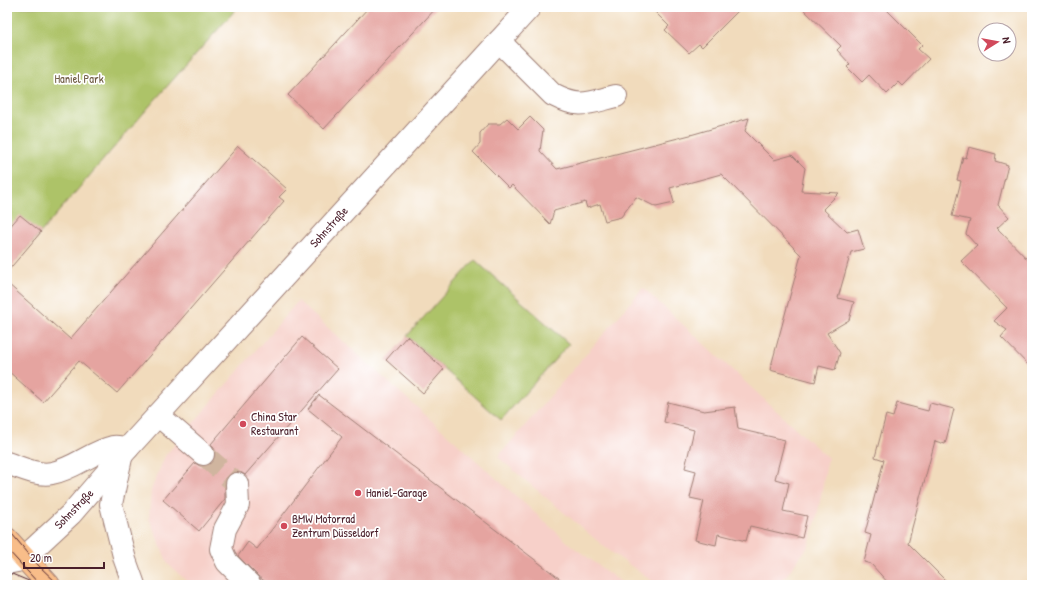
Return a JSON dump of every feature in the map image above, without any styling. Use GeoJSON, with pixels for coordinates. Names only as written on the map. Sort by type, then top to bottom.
{"type":"FeatureCollection","features":[{"type":"Feature","properties":{"kind":"main road"},"geometry":{"type":"LineString","coordinates":[[7,538],[15,560],[49,585]]}},
{"type":"Feature","properties":{"kind":"street","name":"Sohnstraße"},"geometry":{"type":"LineString","coordinates":[[15,560],[71,514],[158,415],[530,7]]}},
{"type":"Feature","properties":{"kind":"street"},"geometry":{"type":"LineString","coordinates":[[499,40],[553,95],[564,101],[582,104],[616,96]]}},
{"type":"Feature","properties":{"kind":"street"},"geometry":{"type":"LineString","coordinates":[[158,415],[203,454]]}},
{"type":"Feature","properties":{"kind":"street"},"geometry":{"type":"LineString","coordinates":[[7,463],[39,473],[52,473],[81,462],[101,451],[114,447],[124,453]]}},
{"type":"Feature","properties":{"kind":"street","name":"Sohnstraße"},"geometry":{"type":"LineString","coordinates":[[124,453],[111,504],[125,560],[134,585]]}},
{"type":"Feature","properties":{"kind":"street"},"geometry":{"type":"LineString","coordinates":[[237,484],[238,505],[225,529],[221,549],[227,562],[250,585]]}},
{"type":"Feature","properties":{"kind":"shaded area"},"geometry":{"type":"Polygon","coordinates":[[[643,288],[828,458],[817,517],[809,545],[779,585],[658,585],[607,549],[498,457],[643,288]]]}},
{"type":"Feature","properties":{"kind":"shaded area"},"geometry":{"type":"Polygon","coordinates":[[[298,301],[572,546],[625,585],[191,585],[168,564],[149,518],[151,490],[165,456],[298,301]]]}},
{"type":"Feature","properties":{"kind":"green space","name":"Haniel Park"},"geometry":{"type":"Polygon","coordinates":[[[7,7],[238,7],[154,101],[17,260],[7,266],[7,7]]]}},
{"type":"Feature","properties":{"kind":"green space"},"geometry":{"type":"Polygon","coordinates":[[[475,260],[569,344],[501,420],[407,336],[475,260]]]}},
{"type":"Feature","properties":{"kind":"building"},"geometry":{"type":"Polygon","coordinates":[[[369,7],[437,7],[324,129],[288,95],[369,7]]]}},
{"type":"Feature","properties":{"kind":"building"},"geometry":{"type":"Polygon","coordinates":[[[650,7],[742,7],[702,47],[699,44],[689,53],[665,30],[669,26],[650,7]]]}},
{"type":"Feature","properties":{"kind":"building"},"geometry":{"type":"Polygon","coordinates":[[[801,7],[887,7],[887,10],[922,45],[918,49],[929,59],[903,86],[899,82],[887,94],[869,75],[862,82],[847,67],[850,64],[837,50],[841,46],[801,7]]]}},
{"type":"Feature","properties":{"kind":"building"},"geometry":{"type":"Polygon","coordinates":[[[530,117],[543,130],[540,151],[557,169],[694,134],[749,118],[745,131],[774,160],[792,155],[805,168],[801,191],[839,193],[823,209],[847,232],[858,229],[864,249],[851,252],[838,298],[854,302],[849,320],[827,333],[840,353],[835,370],[819,366],[815,382],[770,370],[801,255],[721,174],[670,188],[674,203],[656,207],[636,197],[621,217],[605,221],[600,204],[587,208],[585,202],[554,211],[550,224],[512,185],[509,188],[473,152],[480,144],[480,133],[488,124],[500,124],[507,118],[518,129],[530,117]]]}},
{"type":"Feature","properties":{"kind":"building"},"geometry":{"type":"Polygon","coordinates":[[[238,146],[287,189],[279,197],[284,201],[117,393],[79,361],[43,402],[7,370],[7,283],[70,339],[238,146]]]}},
{"type":"Feature","properties":{"kind":"building"},"geometry":{"type":"Polygon","coordinates":[[[969,147],[996,154],[995,161],[1008,165],[998,205],[1009,217],[997,228],[1032,264],[1032,369],[1001,337],[1007,330],[994,321],[1007,308],[961,261],[977,246],[966,234],[970,220],[952,216],[961,181],[957,180],[963,157],[966,158],[969,147]]]}},
{"type":"Feature","properties":{"kind":"building"},"geometry":{"type":"Polygon","coordinates":[[[20,215],[41,232],[7,272],[7,230],[20,215]]]}},
{"type":"Feature","properties":{"kind":"building"},"geometry":{"type":"Polygon","coordinates":[[[407,336],[444,369],[423,393],[386,360],[407,336]]]}},
{"type":"Feature","properties":{"kind":"building"},"geometry":{"type":"Polygon","coordinates":[[[302,337],[338,369],[245,475],[236,472],[230,474],[226,478],[225,499],[199,531],[163,500],[195,463],[200,466],[207,466],[213,462],[215,450],[211,444],[302,337]]]}},
{"type":"Feature","properties":{"kind":"building","name":"Haniel-Garage"},"geometry":{"type":"Polygon","coordinates":[[[319,395],[568,585],[270,585],[259,577],[238,556],[248,542],[257,549],[342,437],[308,409],[319,395]]]}},
{"type":"Feature","properties":{"kind":"building"},"geometry":{"type":"Polygon","coordinates":[[[668,402],[704,411],[735,407],[738,429],[785,440],[775,479],[789,483],[783,511],[807,516],[802,538],[750,526],[746,541],[718,534],[716,545],[695,540],[704,501],[690,498],[696,471],[685,468],[694,430],[664,422],[668,402]]]}},
{"type":"Feature","properties":{"kind":"building"},"geometry":{"type":"Polygon","coordinates":[[[897,403],[928,411],[930,403],[954,409],[945,444],[935,441],[908,543],[950,585],[890,585],[871,564],[864,562],[871,535],[865,533],[884,460],[875,457],[886,415],[893,417],[897,403]]]}},
{"type":"Feature","properties":{"kind":"tunnel"},"geometry":{"type":"LineString","coordinates":[[203,454],[237,484]]}},
{"type":"Feature","properties":{"kind":"tram line"},"geometry":{"type":"LineString","coordinates":[[7,528],[38,565],[59,585]]}},
{"type":"Feature","properties":{"kind":"tram line"},"geometry":{"type":"LineString","coordinates":[[7,549],[40,585]]}},
{"type":"Feature","properties":{"kind":"tram line"},"geometry":{"type":"LineString","coordinates":[[7,572],[36,584]]}},
{"type":"Feature","properties":{"kind":"place","name":"China Star Restaurant"},"geometry":{"type":"Point","coordinates":[243,424]}},
{"type":"Feature","properties":{"kind":"place","name":"Haniel-Garage"},"geometry":{"type":"Point","coordinates":[358,493]}},
{"type":"Feature","properties":{"kind":"place","name":"BMW Motorrad Zentrum Düsseldorf"},"geometry":{"type":"Point","coordinates":[284,526]}}]}
